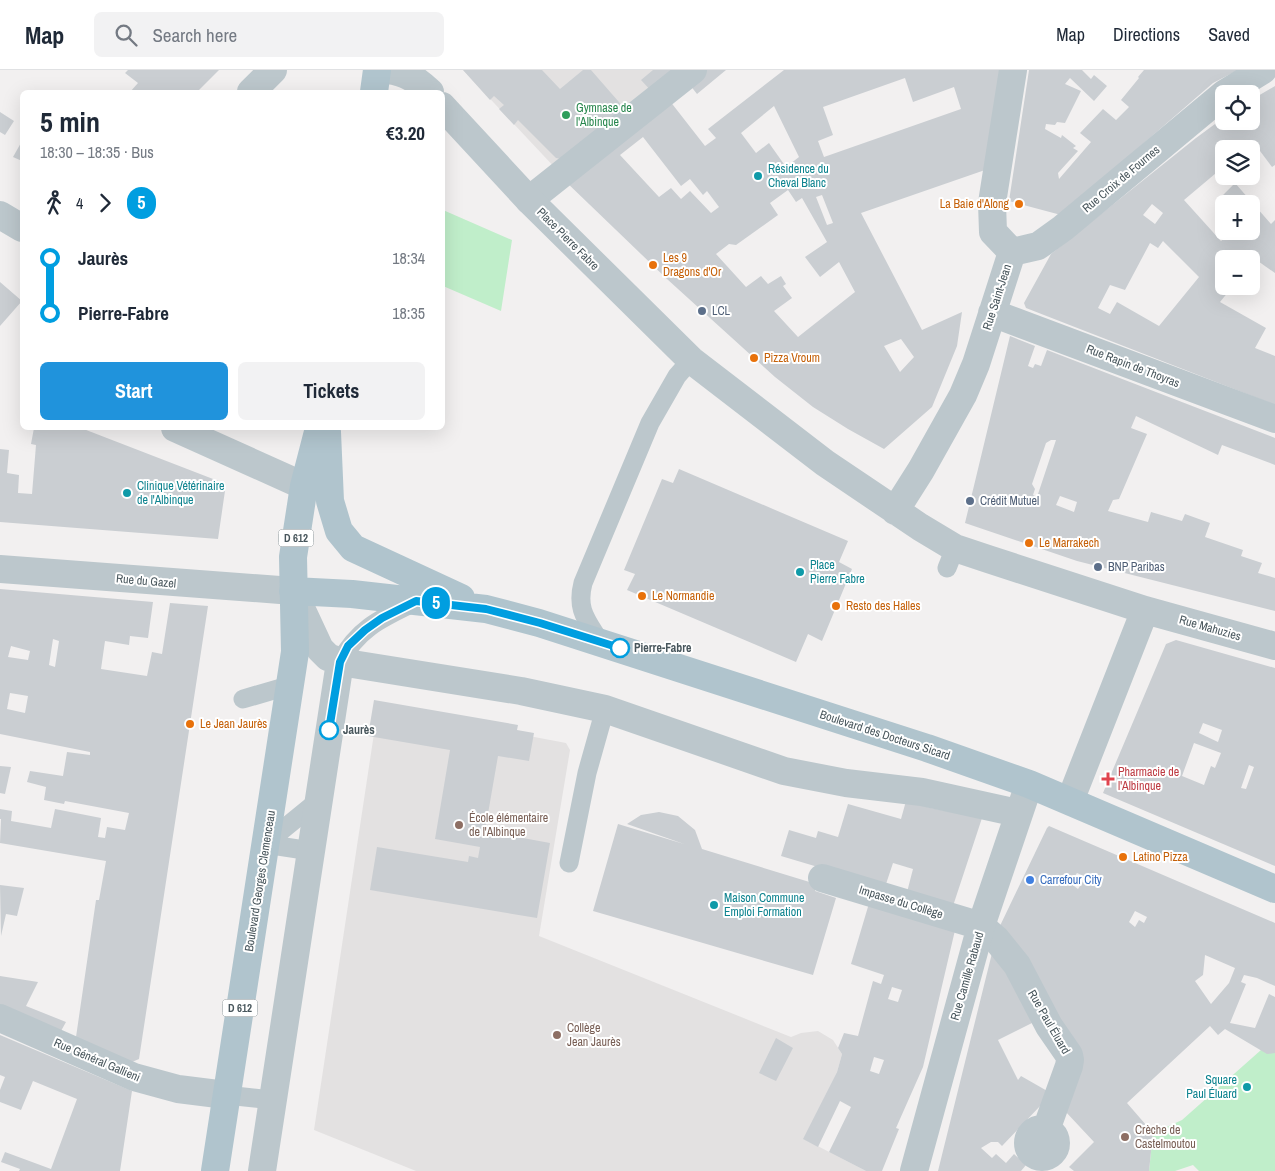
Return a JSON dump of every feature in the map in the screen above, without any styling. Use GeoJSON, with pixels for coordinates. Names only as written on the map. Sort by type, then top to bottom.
{"type":"FeatureCollection","features":[{"type":"Feature","properties":{"kind":"main road"},"geometry":{"type":"LineString","coordinates":[[374,90],[377,70]]}},
{"type":"Feature","properties":{"kind":"main road","name":"D 612"},"geometry":{"type":"LineString","coordinates":[[293,591],[293,557],[304,486],[318,430]]}},
{"type":"Feature","properties":{"kind":"main road","name":"Boulevard des Docteurs Sicard"},"geometry":{"type":"LineString","coordinates":[[327,430],[330,500],[339,531],[353,548],[486,609]]}},
{"type":"Feature","properties":{"kind":"main road","name":"Boulevard des Docteurs Sicard"},"geometry":{"type":"LineString","coordinates":[[293,591],[352,594],[486,609],[540,623],[918,745],[1029,784],[1275,889]]}},
{"type":"Feature","properties":{"kind":"main road","name":"Boulevard Georges Clemenceau"},"geometry":{"type":"LineString","coordinates":[[215,1171],[295,652],[293,591]]}},
{"type":"Feature","properties":{"kind":"street"},"geometry":{"type":"LineString","coordinates":[[253,90],[272,70]]}},
{"type":"Feature","properties":{"kind":"street"},"geometry":{"type":"LineString","coordinates":[[388,70],[401,72],[412,77],[428,90]]}},
{"type":"Feature","properties":{"kind":"street"},"geometry":{"type":"LineString","coordinates":[[530,200],[693,70]]}},
{"type":"Feature","properties":{"kind":"street","name":"Rue Saint-Jean"},"geometry":{"type":"LineString","coordinates":[[895,511],[921,470],[963,395],[976,364],[1012,252],[993,232],[992,203],[1014,70]]}},
{"type":"Feature","properties":{"kind":"street","name":"Rue Croix de Fournes"},"geometry":{"type":"LineString","coordinates":[[1239,85],[1263,70]]}},
{"type":"Feature","properties":{"kind":"street","name":"Rue Croix de Fournes"},"geometry":{"type":"LineString","coordinates":[[1012,252],[1038,246],[1057,233],[1215,101]]}},
{"type":"Feature","properties":{"kind":"street","name":"Place Pierre Fabre"},"geometry":{"type":"LineString","coordinates":[[445,109],[530,200],[691,360],[825,463],[920,527],[951,558],[1145,610]]}},
{"type":"Feature","properties":{"kind":"street"},"geometry":{"type":"LineString","coordinates":[[0,215],[20,227]]}},
{"type":"Feature","properties":{"kind":"street","name":"Rue Rapin de Thoyras"},"geometry":{"type":"LineString","coordinates":[[992,313],[1275,419]]}},
{"type":"Feature","properties":{"kind":"street"},"geometry":{"type":"LineString","coordinates":[[179,430],[304,486]]}},
{"type":"Feature","properties":{"kind":"street","name":"Rue du Gazel"},"geometry":{"type":"LineString","coordinates":[[0,569],[293,591]]}},
{"type":"Feature","properties":{"kind":"street"},"geometry":{"type":"LineString","coordinates":[[293,591],[320,649],[328,657],[340,662],[521,691],[606,709],[794,773],[846,783],[922,792],[1018,813]]}},
{"type":"Feature","properties":{"kind":"street"},"geometry":{"type":"LineString","coordinates":[[1070,802],[1145,610]]}},
{"type":"Feature","properties":{"kind":"street","name":"Rue Mahuzies"},"geometry":{"type":"LineString","coordinates":[[1145,610],[1275,646]]}},
{"type":"Feature","properties":{"kind":"street"},"geometry":{"type":"LineString","coordinates":[[262,1171],[340,662]]}},
{"type":"Feature","properties":{"kind":"street","name":"Rue Camille Rabaud"},"geometry":{"type":"LineString","coordinates":[[917,1167],[981,926],[1029,784]]}},
{"type":"Feature","properties":{"kind":"street","name":"Impasse du Collège"},"geometry":{"type":"LineString","coordinates":[[822,878],[981,926]]}},
{"type":"Feature","properties":{"kind":"street","name":"Rue Paul Éluard"},"geometry":{"type":"LineString","coordinates":[[981,926],[996,938],[1017,965],[1049,1026],[1069,1055],[1069,1066],[1046,1130]]}},
{"type":"Feature","properties":{"kind":"street","name":"Rue Général Gallieni"},"geometry":{"type":"LineString","coordinates":[[0,1018],[134,1077],[178,1089],[226,1095]]}},
{"type":"Feature","properties":{"kind":"lane"},"geometry":{"type":"LineString","coordinates":[[600,642],[580,606],[580,594],[588,550],[621,473],[677,376],[691,360]]}},
{"type":"Feature","properties":{"kind":"lane"},"geometry":{"type":"LineString","coordinates":[[340,662],[348,646],[365,630],[382,618],[416,601]]}},
{"type":"Feature","properties":{"kind":"lane"},"geometry":{"type":"LineString","coordinates":[[243,700],[290,685]]}},
{"type":"Feature","properties":{"kind":"lane"},"geometry":{"type":"LineString","coordinates":[[569,863],[587,772],[606,709]]}},
{"type":"Feature","properties":{"kind":"lane"},"geometry":{"type":"LineString","coordinates":[[266,844],[318,800]]}},
{"type":"Feature","properties":{"kind":"lane"},"geometry":{"type":"LineString","coordinates":[[266,844],[311,851]]}},
{"type":"Feature","properties":{"kind":"lane"},"geometry":{"type":"LineString","coordinates":[[226,1095],[272,1100]]}},
{"type":"Feature","properties":{"kind":"shaded area"},"geometry":{"type":"Polygon","coordinates":[[[463,70],[684,70],[558,171],[463,70]]]}},
{"type":"Feature","properties":{"kind":"shaded area","name":"Collège Jean Jaurès"},"geometry":{"type":"Polygon","coordinates":[[[378,707],[566,743],[570,750],[539,936],[791,1037],[801,1033],[818,1031],[833,1040],[842,1054],[837,1072],[804,1139],[866,1171],[416,1171],[314,1130],[378,707]]]}},
{"type":"Feature","properties":{"kind":"green space"},"geometry":{"type":"Polygon","coordinates":[[[445,211],[512,240],[501,311],[445,287],[445,211]]]}},
{"type":"Feature","properties":{"kind":"green space","name":"Square Paul Éluard"},"geometry":{"type":"Polygon","coordinates":[[[1261,1050],[1275,1053],[1275,1171],[1199,1171],[1193,1165],[1175,1171],[1149,1171],[1153,1133],[1182,1120],[1261,1050]]]}},
{"type":"Feature","properties":{"kind":"building"},"geometry":{"type":"Polygon","coordinates":[[[128,70],[219,70],[199,90],[132,90],[138,83],[125,73],[128,70]]]}},
{"type":"Feature","properties":{"kind":"building","name":"Gymnase de l'Albinque"},"geometry":{"type":"Polygon","coordinates":[[[463,70],[542,70],[560,89],[583,70],[591,70],[625,109],[567,160],[556,158],[518,120],[514,125],[499,109],[504,105],[494,96],[490,100],[463,70]]]}},
{"type":"Feature","properties":{"kind":"building"},"geometry":{"type":"Polygon","coordinates":[[[653,70],[684,70],[654,94],[641,80],[653,70]]]}},
{"type":"Feature","properties":{"kind":"building"},"geometry":{"type":"Polygon","coordinates":[[[698,70],[726,70],[697,94],[686,80],[698,70]]]}},
{"type":"Feature","properties":{"kind":"building"},"geometry":{"type":"Polygon","coordinates":[[[784,70],[1000,70],[985,170],[861,213],[922,330],[962,312],[957,346],[932,407],[884,449],[813,407],[775,377],[667,279],[563,179],[666,96],[705,146],[716,138],[708,129],[784,70]],[[905,78],[823,107],[833,135],[818,141],[824,157],[961,109],[954,87],[913,102],[905,78]],[[774,106],[741,133],[756,153],[769,143],[786,167],[799,157],[774,106]],[[643,137],[620,155],[659,197],[671,188],[681,199],[690,191],[711,213],[719,207],[707,191],[703,195],[690,179],[681,186],[643,137]],[[788,190],[770,203],[778,215],[736,245],[729,244],[716,254],[746,287],[761,276],[768,284],[781,276],[786,284],[783,286],[792,298],[774,311],[798,337],[855,292],[839,262],[820,277],[805,257],[827,242],[802,198],[796,202],[788,190]],[[822,195],[816,197],[827,225],[833,223],[822,195]],[[901,339],[884,346],[900,372],[914,357],[901,339]]]}},
{"type":"Feature","properties":{"kind":"building"},"geometry":{"type":"Polygon","coordinates":[[[1029,70],[1082,70],[1091,79],[1094,75],[1107,86],[1094,101],[1070,78],[1065,84],[1081,91],[1065,123],[1046,124],[1045,129],[1061,138],[1062,135],[1076,146],[1073,148],[1078,151],[1058,173],[1059,179],[1091,142],[1080,133],[1103,109],[1116,120],[1129,107],[1121,100],[1144,70],[1238,70],[1213,83],[1061,215],[1009,201],[1029,70]]]}},
{"type":"Feature","properties":{"kind":"building"},"geometry":{"type":"Polygon","coordinates":[[[1275,86],[1275,165],[1272,167],[1260,151],[1260,140],[1215,140],[1215,174],[1184,200],[1215,234],[1215,240],[1260,240],[1260,211],[1271,224],[1275,220],[1275,273],[1260,262],[1260,250],[1215,250],[1215,295],[1226,295],[1220,302],[1266,328],[1255,348],[1275,356],[1275,405],[1026,308],[1024,303],[1051,254],[1215,124],[1215,130],[1260,130],[1260,95],[1275,86]],[[1152,204],[1143,215],[1155,224],[1163,213],[1152,204]],[[1163,241],[1158,248],[1150,243],[1125,290],[1110,285],[1098,308],[1110,314],[1117,302],[1159,326],[1199,277],[1163,241]]]}},
{"type":"Feature","properties":{"kind":"building"},"geometry":{"type":"Polygon","coordinates":[[[0,112],[14,121],[5,135],[0,132],[0,112]]]}},
{"type":"Feature","properties":{"kind":"building"},"geometry":{"type":"Polygon","coordinates":[[[20,145],[20,160],[13,157],[20,145]]]}},
{"type":"Feature","properties":{"kind":"building"},"geometry":{"type":"Polygon","coordinates":[[[1233,185],[1237,185],[1246,195],[1223,195],[1233,185]]]}},
{"type":"Feature","properties":{"kind":"building"},"geometry":{"type":"Polygon","coordinates":[[[0,282],[20,299],[20,303],[0,326],[0,282]]]}},
{"type":"Feature","properties":{"kind":"building"},"geometry":{"type":"Polygon","coordinates":[[[1010,336],[1035,346],[1028,366],[1033,368],[1035,364],[1041,366],[1047,350],[1275,438],[1275,465],[1222,445],[1218,455],[1136,416],[1131,428],[1147,434],[1119,499],[1113,500],[1108,511],[1148,522],[1151,512],[1182,521],[1185,514],[1210,523],[1205,537],[1243,550],[1241,556],[1262,563],[1258,573],[1275,578],[1275,611],[1077,561],[965,523],[1010,336]],[[1056,440],[1046,443],[1032,484],[1035,489],[1033,495],[1037,497],[1056,440]],[[1060,496],[1056,505],[1074,512],[1077,502],[1060,496]]]}},
{"type":"Feature","properties":{"kind":"building"},"geometry":{"type":"Polygon","coordinates":[[[34,430],[86,430],[226,484],[218,539],[0,522],[0,449],[9,450],[7,473],[19,475],[18,493],[32,494],[36,445],[31,444],[34,430]]]}},
{"type":"Feature","properties":{"kind":"building"},"geometry":{"type":"Polygon","coordinates":[[[679,469],[848,541],[839,562],[852,569],[822,641],[808,634],[796,662],[627,590],[635,574],[624,570],[662,479],[673,483],[679,469]]]}},
{"type":"Feature","properties":{"kind":"building"},"geometry":{"type":"Polygon","coordinates":[[[0,589],[153,602],[148,638],[130,636],[129,645],[105,641],[101,669],[147,676],[152,652],[162,654],[170,603],[208,606],[139,1059],[132,1062],[76,1037],[96,900],[99,900],[106,861],[0,843],[0,809],[12,811],[11,821],[51,828],[55,809],[101,818],[98,837],[105,838],[107,827],[125,830],[129,813],[65,801],[64,804],[44,800],[46,787],[27,782],[30,771],[63,776],[67,752],[90,755],[90,752],[0,734],[0,589]],[[53,639],[49,665],[55,667],[59,641],[53,639]],[[11,646],[8,657],[28,660],[30,651],[11,646]],[[10,693],[7,709],[25,713],[28,696],[10,693]]]}},
{"type":"Feature","properties":{"kind":"building"},"geometry":{"type":"Polygon","coordinates":[[[1176,640],[1275,668],[1275,866],[1103,793],[1166,644],[1176,640]],[[1203,723],[1199,733],[1218,742],[1222,730],[1203,723]],[[1194,743],[1182,776],[1204,785],[1211,766],[1215,768],[1221,753],[1194,743]],[[1249,765],[1241,788],[1246,789],[1254,767],[1249,765]]]}},
{"type":"Feature","properties":{"kind":"building"},"geometry":{"type":"Polygon","coordinates":[[[374,700],[518,725],[517,730],[534,733],[529,761],[498,756],[485,831],[550,843],[537,918],[370,890],[377,847],[468,862],[469,856],[478,858],[480,847],[435,839],[450,750],[368,736],[374,700]]]}},
{"type":"Feature","properties":{"kind":"building"},"geometry":{"type":"Polygon","coordinates":[[[0,766],[11,767],[5,794],[0,793],[0,766]]]}},
{"type":"Feature","properties":{"kind":"building"},"geometry":{"type":"Polygon","coordinates":[[[906,801],[982,818],[952,909],[906,896],[913,869],[893,863],[885,887],[781,856],[789,830],[816,838],[818,831],[838,837],[848,804],[901,819],[906,801]]]}},
{"type":"Feature","properties":{"kind":"building","name":"Maison Commune Emploi Formation"},"geometry":{"type":"Polygon","coordinates":[[[659,812],[678,816],[695,830],[702,849],[816,884],[815,891],[836,898],[813,975],[593,911],[618,824],[684,844],[627,824],[641,815],[659,812]]]}},
{"type":"Feature","properties":{"kind":"building"},"geometry":{"type":"Polygon","coordinates":[[[1049,826],[1275,923],[1275,986],[1257,978],[1244,975],[1241,982],[1246,984],[1230,1023],[1255,1028],[1269,994],[1275,997],[1275,1053],[1267,1054],[1225,1029],[1218,1035],[1210,1026],[1127,1103],[1153,1133],[1149,1171],[1074,1171],[1069,1167],[1094,1142],[1065,1111],[1074,1067],[998,930],[1049,826]],[[1077,873],[1070,883],[1078,889],[1086,877],[1077,873]],[[1135,911],[1129,922],[1135,927],[1139,920],[1144,923],[1147,917],[1135,911]],[[1205,955],[1203,975],[1195,981],[1211,1004],[1229,983],[1235,968],[1205,955]]]}},
{"type":"Feature","properties":{"kind":"building"},"geometry":{"type":"Polygon","coordinates":[[[0,885],[24,888],[17,916],[6,914],[1,936],[0,885]]]}},
{"type":"Feature","properties":{"kind":"building"},"geometry":{"type":"Polygon","coordinates":[[[870,900],[956,926],[923,1067],[896,1128],[899,1129],[882,1171],[866,1171],[829,1152],[851,1107],[840,1101],[818,1147],[803,1139],[837,1072],[842,1054],[838,1048],[844,1033],[858,1036],[873,981],[881,984],[884,975],[851,964],[870,900]],[[892,987],[888,999],[898,1002],[902,990],[892,987]],[[874,1057],[870,1071],[879,1074],[884,1060],[874,1057]]]}},
{"type":"Feature","properties":{"kind":"building"},"geometry":{"type":"Polygon","coordinates":[[[994,945],[1040,1023],[1034,1026],[1032,1023],[998,1040],[1018,1080],[1021,1076],[1049,1092],[1042,1104],[1002,1146],[998,1142],[991,1142],[981,1148],[992,1158],[996,1154],[1006,1163],[1014,1154],[1026,1165],[1021,1171],[938,1171],[994,945]]]}},
{"type":"Feature","properties":{"kind":"building"},"geometry":{"type":"Polygon","coordinates":[[[0,976],[38,982],[26,1006],[66,1022],[61,1031],[0,1006],[0,976]]]}},
{"type":"Feature","properties":{"kind":"building"},"geometry":{"type":"Polygon","coordinates":[[[0,1035],[132,1091],[120,1171],[19,1171],[20,1169],[1,1162],[5,1152],[51,1169],[77,1099],[33,1081],[21,1110],[0,1102],[0,1090],[5,1077],[0,1075],[0,1035]]]}},
{"type":"Feature","properties":{"kind":"building"},"geometry":{"type":"Polygon","coordinates":[[[776,1038],[793,1048],[776,1081],[759,1073],[776,1038]]]}},
{"type":"Feature","properties":{"kind":"bus line","name":"5"},"geometry":{"type":"LineString","coordinates":[[329,730],[340,662],[348,646],[365,630],[382,618],[416,601],[486,609],[540,623],[620,648]]}},
{"type":"Feature","properties":{"kind":"place","name":"Gymnase de l'Albinque"},"geometry":{"type":"Point","coordinates":[566,115]}},
{"type":"Feature","properties":{"kind":"place","name":"Résidence du Cheval Blanc"},"geometry":{"type":"Point","coordinates":[758,176]}},
{"type":"Feature","properties":{"kind":"place","name":"La Baie d'Along"},"geometry":{"type":"Point","coordinates":[1019,204]}},
{"type":"Feature","properties":{"kind":"place","name":"Les 9 Dragons d'Or"},"geometry":{"type":"Point","coordinates":[653,265]}},
{"type":"Feature","properties":{"kind":"place","name":"LCL"},"geometry":{"type":"Point","coordinates":[702,311]}},
{"type":"Feature","properties":{"kind":"place","name":"Pizza Vroum"},"geometry":{"type":"Point","coordinates":[754,358]}},
{"type":"Feature","properties":{"kind":"place","name":"Clinique Vétérinaire de l'Albinque"},"geometry":{"type":"Point","coordinates":[127,493]}},
{"type":"Feature","properties":{"kind":"place","name":"Crédit Mutuel"},"geometry":{"type":"Point","coordinates":[970,501]}},
{"type":"Feature","properties":{"kind":"place","name":"Le Marrakech"},"geometry":{"type":"Point","coordinates":[1029,543]}},
{"type":"Feature","properties":{"kind":"place","name":"BNP Paribas"},"geometry":{"type":"Point","coordinates":[1098,567]}},
{"type":"Feature","properties":{"kind":"place","name":"Place Pierre Fabre"},"geometry":{"type":"Point","coordinates":[800,572]}},
{"type":"Feature","properties":{"kind":"place","name":"Le Normandie"},"geometry":{"type":"Point","coordinates":[642,596]}},
{"type":"Feature","properties":{"kind":"place","name":"Resto des Halles"},"geometry":{"type":"Point","coordinates":[836,606]}},
{"type":"Feature","properties":{"kind":"place","name":"Pierre-Fabre"},"geometry":{"type":"Point","coordinates":[620,648]}},
{"type":"Feature","properties":{"kind":"place","name":"Le Jean Jaurès"},"geometry":{"type":"Point","coordinates":[190,724]}},
{"type":"Feature","properties":{"kind":"place","name":"Jaurès"},"geometry":{"type":"Point","coordinates":[329,730]}},
{"type":"Feature","properties":{"kind":"place","name":"Pharmacie de l'Albinque"},"geometry":{"type":"Point","coordinates":[1108,779]}},
{"type":"Feature","properties":{"kind":"place","name":"École élémentaire de l'Albinque"},"geometry":{"type":"Point","coordinates":[459,825]}},
{"type":"Feature","properties":{"kind":"place","name":"Latino Pizza"},"geometry":{"type":"Point","coordinates":[1123,857]}},
{"type":"Feature","properties":{"kind":"place","name":"Carrefour City"},"geometry":{"type":"Point","coordinates":[1030,880]}},
{"type":"Feature","properties":{"kind":"place","name":"Maison Commune Emploi Formation"},"geometry":{"type":"Point","coordinates":[714,905]}},
{"type":"Feature","properties":{"kind":"place","name":"Collège Jean Jaurès"},"geometry":{"type":"Point","coordinates":[557,1035]}},
{"type":"Feature","properties":{"kind":"place","name":"Square Paul Éluard"},"geometry":{"type":"Point","coordinates":[1247,1087]}},
{"type":"Feature","properties":{"kind":"place","name":"Crèche de Castelmoutou"},"geometry":{"type":"Point","coordinates":[1125,1137]}}]}
